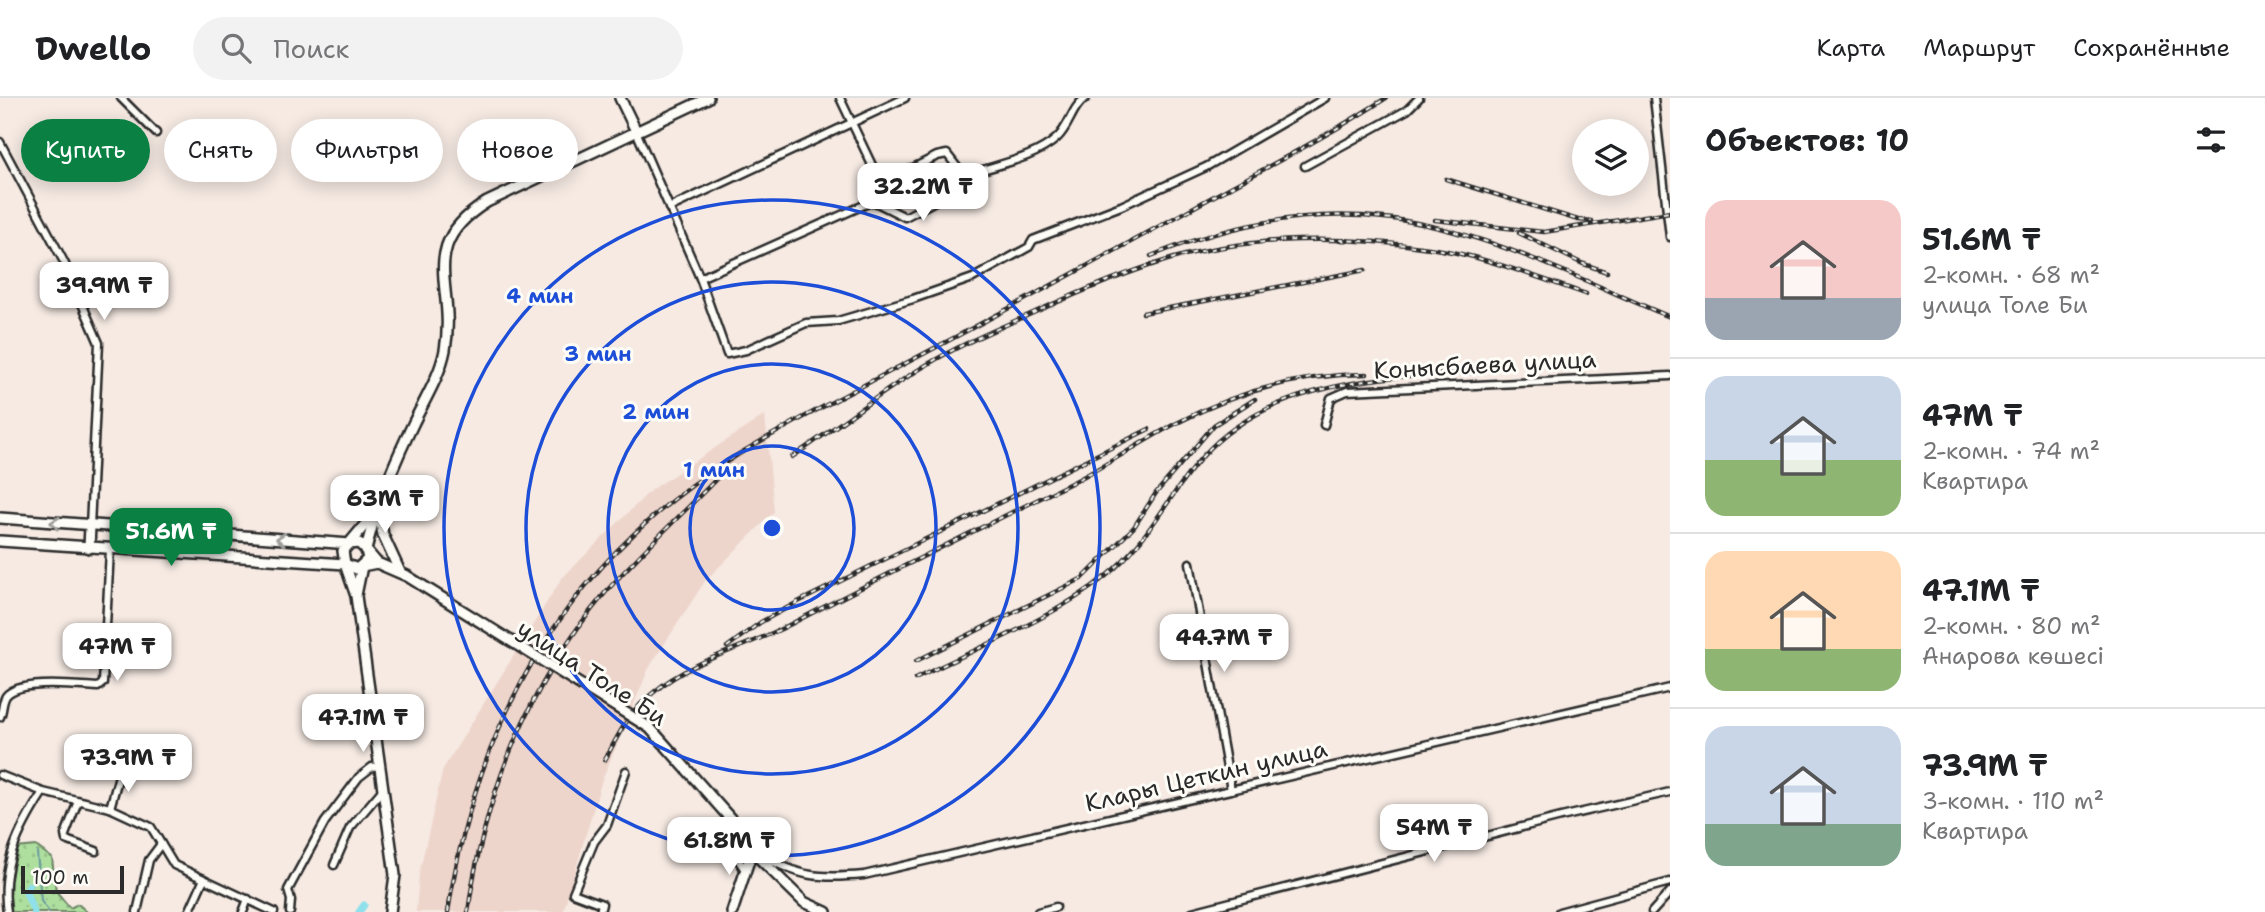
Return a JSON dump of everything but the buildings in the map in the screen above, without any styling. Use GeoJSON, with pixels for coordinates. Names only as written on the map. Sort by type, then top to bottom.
{"type":"FeatureCollection","features":[{"type":"Feature","properties":{"kind":"main road"},"geometry":{"type":"LineString","coordinates":[[620,98],[636,131]]}},
{"type":"Feature","properties":{"kind":"main road"},"geometry":{"type":"LineString","coordinates":[[356,596],[362,566],[368,559],[366,550],[378,502],[445,351],[444,255],[455,227],[465,216],[487,202],[708,98]]}},
{"type":"Feature","properties":{"kind":"main road"},"geometry":{"type":"LineString","coordinates":[[378,502],[383,535],[404,574]]}},
{"type":"Feature","properties":{"kind":"main road"},"geometry":{"type":"LineString","coordinates":[[374,514],[343,551],[356,596],[395,874],[390,912]]}},
{"type":"Feature","properties":{"kind":"main road"},"geometry":{"type":"LineString","coordinates":[[0,518],[359,543],[377,564]]}},
{"type":"Feature","properties":{"kind":"main road"},"geometry":{"type":"LineString","coordinates":[[89,548],[90,526]]}},
{"type":"Feature","properties":{"kind":"main road"},"geometry":{"type":"LineString","coordinates":[[0,541],[345,564],[352,568],[362,566]]}},
{"type":"Feature","properties":{"kind":"main road","name":"улица Толе Би"},"geometry":{"type":"LineString","coordinates":[[362,566],[377,564],[404,574],[650,729],[753,848],[804,901],[826,912]]}},
{"type":"Feature","properties":{"kind":"main road"},"geometry":{"type":"LineString","coordinates":[[733,912],[753,848]]}},
{"type":"Feature","properties":{"kind":"street"},"geometry":{"type":"LineString","coordinates":[[121,98],[156,133]]}},
{"type":"Feature","properties":{"kind":"street"},"geometry":{"type":"LineString","coordinates":[[840,98],[881,184]]}},
{"type":"Feature","properties":{"kind":"street"},"geometry":{"type":"LineString","coordinates":[[669,208],[905,98]]}},
{"type":"Feature","properties":{"kind":"street"},"geometry":{"type":"LineString","coordinates":[[873,201],[905,217],[937,200],[964,176],[1021,157],[1055,140],[1067,128],[1077,100],[1086,98]]}},
{"type":"Feature","properties":{"kind":"street"},"geometry":{"type":"LineString","coordinates":[[636,131],[700,278],[727,354],[746,350],[807,323],[838,321],[973,278],[1030,247],[1033,240],[1121,206],[1206,167],[1325,98]]}},
{"type":"Feature","properties":{"kind":"street"},"geometry":{"type":"LineString","coordinates":[[1305,166],[1407,110],[1419,98]]}},
{"type":"Feature","properties":{"kind":"street"},"geometry":{"type":"LineString","coordinates":[[1654,98],[1670,237]]}},
{"type":"Feature","properties":{"kind":"street"},"geometry":{"type":"LineString","coordinates":[[0,142],[64,262],[99,343],[90,526]]}},
{"type":"Feature","properties":{"kind":"street"},"geometry":{"type":"LineString","coordinates":[[700,278],[873,201],[881,184],[937,156],[947,155],[964,176]]}},
{"type":"Feature","properties":{"kind":"street","name":"Конысбаева улица"},"geometry":{"type":"LineString","coordinates":[[1324,425],[1331,398],[1347,391],[1670,376]]}},
{"type":"Feature","properties":{"kind":"street"},"geometry":{"type":"LineString","coordinates":[[0,717],[4,699],[11,692],[46,684],[98,687],[103,683],[110,550]]}},
{"type":"Feature","properties":{"kind":"street"},"geometry":{"type":"LineString","coordinates":[[1191,563],[1231,790]]}},
{"type":"Feature","properties":{"kind":"street","name":"Клары Цеткин улица"},"geometry":{"type":"LineString","coordinates":[[753,848],[794,873],[828,878],[864,875],[1670,688]]}},
{"type":"Feature","properties":{"kind":"street"},"geometry":{"type":"LineString","coordinates":[[290,912],[288,890],[307,852],[359,777],[372,767],[380,766]]}},
{"type":"Feature","properties":{"kind":"street"},"geometry":{"type":"LineString","coordinates":[[600,912],[602,904],[573,892],[594,842],[607,825],[626,771]]}},
{"type":"Feature","properties":{"kind":"street"},"geometry":{"type":"LineString","coordinates":[[110,808],[120,772]]}},
{"type":"Feature","properties":{"kind":"street"},"geometry":{"type":"LineString","coordinates":[[0,775],[43,792],[110,808],[151,827],[174,865],[274,912]]}},
{"type":"Feature","properties":{"kind":"street"},"geometry":{"type":"LineString","coordinates":[[334,865],[350,828],[383,789]]}},
{"type":"Feature","properties":{"kind":"street"},"geometry":{"type":"LineString","coordinates":[[7,912],[2,887],[9,853],[23,823],[43,792]]}},
{"type":"Feature","properties":{"kind":"street"},"geometry":{"type":"LineString","coordinates":[[1192,912],[1670,792]]}},
{"type":"Feature","properties":{"kind":"street"},"geometry":{"type":"LineString","coordinates":[[78,801],[65,835],[66,841],[96,851]]}},
{"type":"Feature","properties":{"kind":"street"},"geometry":{"type":"LineString","coordinates":[[693,851],[720,842],[733,852],[746,872]]}},
{"type":"Feature","properties":{"kind":"street"},"geometry":{"type":"LineString","coordinates":[[137,912],[149,860],[161,844]]}},
{"type":"Feature","properties":{"kind":"street"},"geometry":{"type":"LineString","coordinates":[[189,912],[204,879]]}},
{"type":"Feature","properties":{"kind":"street"},"geometry":{"type":"LineString","coordinates":[[1559,912],[1670,881]]}},
{"type":"Feature","properties":{"kind":"street"},"geometry":{"type":"LineString","coordinates":[[1652,912],[1670,892]]}},
{"type":"Feature","properties":{"kind":"street"},"geometry":{"type":"LineString","coordinates":[[243,912],[248,899]]}},
{"type":"Feature","properties":{"kind":"street"},"geometry":{"type":"LineString","coordinates":[[1038,912],[1056,907]]}},
{"type":"Feature","properties":{"kind":"shaded area"},"geometry":{"type":"Polygon","coordinates":[[[765,415],[774,512],[705,581],[649,668],[602,780],[563,912],[416,912],[419,874],[443,769],[562,578],[651,490],[765,415]]]}},
{"type":"Feature","properties":{"kind":"green space"},"geometry":{"type":"Polygon","coordinates":[[[36,846],[52,858],[56,891],[70,908],[78,904],[87,912],[8,912],[8,881],[16,848],[36,846]]]}},
{"type":"Feature","properties":{"kind":"waterway"},"geometry":{"type":"LineString","coordinates":[[37,852],[41,901],[49,912]]}},
{"type":"Feature","properties":{"kind":"waterway"},"geometry":{"type":"LineString","coordinates":[[29,885],[26,893],[34,912]]}},
{"type":"Feature","properties":{"kind":"waterway"},"geometry":{"type":"LineString","coordinates":[[359,912],[364,905]]}},
{"type":"Feature","properties":{"kind":"railway"},"geometry":{"type":"LineString","coordinates":[[448,912],[462,841],[482,773],[508,709],[540,649],[579,593],[625,542],[679,496],[739,454],[785,427],[1001,313],[1280,160],[1386,98]]}},
{"type":"Feature","properties":{"kind":"railway"},"geometry":{"type":"LineString","coordinates":[[1446,179],[1578,220],[1592,221]]}},
{"type":"Feature","properties":{"kind":"railway"},"geometry":{"type":"LineString","coordinates":[[1435,220],[1544,232],[1670,212]]}},
{"type":"Feature","properties":{"kind":"railway"},"geometry":{"type":"LineString","coordinates":[[1151,256],[1207,236],[1265,222],[1324,216],[1384,218],[1457,232],[1493,244],[1670,317]]}},
{"type":"Feature","properties":{"kind":"railway"},"geometry":{"type":"LineString","coordinates":[[1519,233],[1581,263],[1607,272]]}},
{"type":"Feature","properties":{"kind":"railway"},"geometry":{"type":"LineString","coordinates":[[792,457],[911,375],[966,343],[1100,284],[1202,251],[1233,245],[1299,240],[1397,244],[1469,256],[1586,294]]}},
{"type":"Feature","properties":{"kind":"railway"},"geometry":{"type":"LineString","coordinates":[[1143,313],[1365,270]]}},
{"type":"Feature","properties":{"kind":"railway"},"geometry":{"type":"LineString","coordinates":[[915,679],[1014,632],[1062,606],[1106,576],[1134,549],[1202,457],[1229,432],[1261,412],[1295,397],[1332,387],[1409,376],[1483,372]]}},
{"type":"Feature","properties":{"kind":"railway"},"geometry":{"type":"LineString","coordinates":[[605,760],[638,707],[654,692],[686,671],[774,632],[1069,484],[1198,413],[1244,394],[1292,381],[1367,374]]}},
{"type":"Feature","properties":{"kind":"railway"},"geometry":{"type":"LineString","coordinates":[[916,661],[1083,578],[1134,527],[1156,493],[1214,425],[1255,399]]}},
{"type":"Feature","properties":{"kind":"railway"},"geometry":{"type":"LineString","coordinates":[[727,647],[761,622],[798,602],[1149,429]]}},
{"type":"Feature","properties":{"kind":"railway"},"geometry":{"type":"LineString","coordinates":[[468,912],[475,868],[498,783],[532,703],[554,664],[605,593],[721,474]]}}]}
